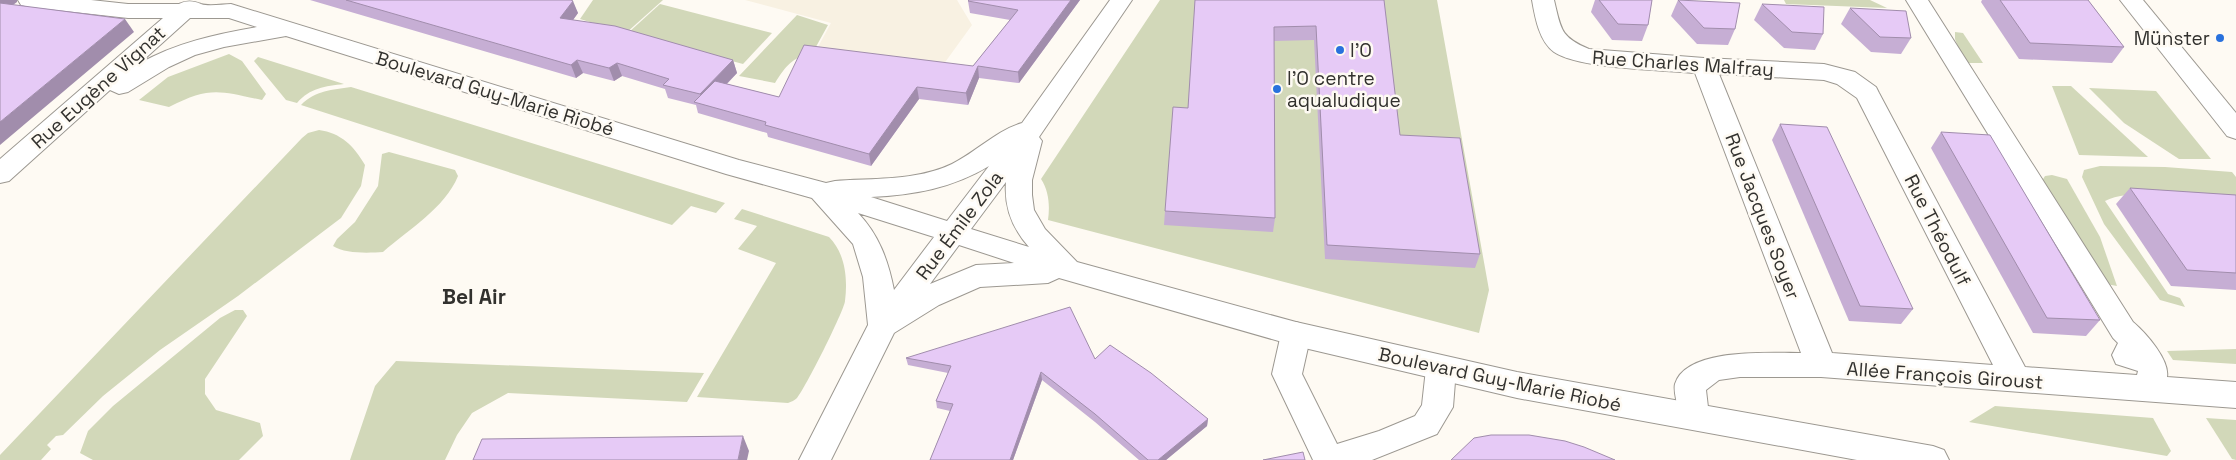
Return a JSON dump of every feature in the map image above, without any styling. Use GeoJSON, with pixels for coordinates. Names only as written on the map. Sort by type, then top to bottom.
{"type":"FeatureCollection","features":[{"type":"Feature","properties":{"kind":"street","name":"Boulevard Guy-Marie Riobé"},"geometry":{"type":"LineString","coordinates":[[29,0],[128,11],[187,4],[231,11],[1072,271],[1296,334],[1442,369],[1588,399],[1693,416],[1837,451],[1933,460]]}},
{"type":"Feature","properties":{"kind":"street","name":"Rue Émile Zola"},"geometry":{"type":"LineString","coordinates":[[815,460],[883,325],[1036,123],[1122,0]]}},
{"type":"Feature","properties":{"kind":"street","name":"Rue Charles Malfray"},"geometry":{"type":"LineString","coordinates":[[1543,0],[1551,33],[1563,47],[1575,53],[1597,59],[1824,72],[1846,78],[1855,83]]}},
{"type":"Feature","properties":{"kind":"street"},"geometry":{"type":"LineString","coordinates":[[1917,0],[2112,314],[2143,353],[2128,352],[2127,355],[2132,358],[2147,360],[2153,369],[2152,377]]}},
{"type":"Feature","properties":{"kind":"street"},"geometry":{"type":"LineString","coordinates":[[2131,0],[2236,130]]}},
{"type":"Feature","properties":{"kind":"street","name":"Rue Eugène Vignat"},"geometry":{"type":"LineString","coordinates":[[0,174],[60,122],[187,4]]}},
{"type":"Feature","properties":{"kind":"street"},"geometry":{"type":"LineString","coordinates":[[60,122],[150,67],[179,54],[231,39],[289,28]]}},
{"type":"Feature","properties":{"kind":"street","name":"Rue Jacques Soyer"},"geometry":{"type":"LineString","coordinates":[[1704,66],[1821,365]]}},
{"type":"Feature","properties":{"kind":"street","name":"Rue Théodulf"},"geometry":{"type":"LineString","coordinates":[[1855,83],[1867,93],[2016,380]]}},
{"type":"Feature","properties":{"kind":"street"},"geometry":{"type":"LineString","coordinates":[[820,192],[895,186],[933,180],[960,171],[1036,123]]}},
{"type":"Feature","properties":{"kind":"street"},"geometry":{"type":"LineString","coordinates":[[1036,123],[1021,164],[1018,195],[1022,217],[1026,227],[1040,244],[1072,271]]}},
{"type":"Feature","properties":{"kind":"street"},"geometry":{"type":"LineString","coordinates":[[820,192],[859,232],[865,243],[879,290],[883,325],[930,297],[976,276],[1017,272],[1072,271]]}},
{"type":"Feature","properties":{"kind":"street"},"geometry":{"type":"LineString","coordinates":[[1296,334],[1287,374],[1329,460],[1386,442],[1426,425],[1437,407],[1442,369]]}},
{"type":"Feature","properties":{"kind":"street","name":"Allée François Giroust"},"geometry":{"type":"LineString","coordinates":[[1693,416],[1690,385],[1702,375],[1714,369],[1740,364],[1821,365],[2236,395]]}},
{"type":"Feature","properties":{"kind":"shaded area"},"geometry":{"type":"Polygon","coordinates":[[[745,0],[957,0],[972,25],[938,72],[813,56],[831,23],[745,0]]]}},
{"type":"Feature","properties":{"kind":"green space"},"geometry":{"type":"Polygon","coordinates":[[[593,0],[663,0],[626,33],[580,19],[593,0]]]}},
{"type":"Feature","properties":{"kind":"green space","name":"l'O centre aqualudique"},"geometry":{"type":"Polygon","coordinates":[[[1160,0],[1437,0],[1489,290],[1479,333],[1048,220],[1048,199],[1046,188],[1041,179],[1160,0]]]}},
{"type":"Feature","properties":{"kind":"green space"},"geometry":{"type":"Polygon","coordinates":[[[1784,0],[1870,0],[1887,8],[1786,4],[1784,0]]]}},
{"type":"Feature","properties":{"kind":"green space"},"geometry":{"type":"Polygon","coordinates":[[[660,4],[772,33],[743,64],[628,33],[660,4]]]}},
{"type":"Feature","properties":{"kind":"green space"},"geometry":{"type":"Polygon","coordinates":[[[797,15],[828,25],[812,54],[800,57],[790,63],[775,83],[739,76],[797,15]]]}},
{"type":"Feature","properties":{"kind":"green space"},"geometry":{"type":"Polygon","coordinates":[[[1955,32],[1963,33],[1983,63],[1964,63],[1955,39],[1955,32]]]}},
{"type":"Feature","properties":{"kind":"green space"},"geometry":{"type":"Polygon","coordinates":[[[229,54],[242,61],[266,94],[262,100],[215,92],[195,96],[169,107],[139,100],[168,77],[229,54]]]}},
{"type":"Feature","properties":{"kind":"green space"},"geometry":{"type":"Polygon","coordinates":[[[258,57],[344,84],[313,91],[297,103],[286,100],[254,61],[258,57]]]}},
{"type":"Feature","properties":{"kind":"green space"},"geometry":{"type":"Polygon","coordinates":[[[2052,86],[2071,86],[2148,157],[2079,155],[2052,86]]]}},
{"type":"Feature","properties":{"kind":"green space"},"geometry":{"type":"Polygon","coordinates":[[[351,87],[725,203],[716,213],[691,206],[672,225],[301,105],[312,96],[331,90],[351,87]]]}},
{"type":"Feature","properties":{"kind":"green space"},"geometry":{"type":"Polygon","coordinates":[[[2089,88],[2156,91],[2211,159],[2179,159],[2124,123],[2089,88]]]}},
{"type":"Feature","properties":{"kind":"green space"},"geometry":{"type":"Polygon","coordinates":[[[319,130],[340,137],[351,146],[365,165],[361,186],[341,218],[238,296],[160,350],[103,396],[63,435],[56,436],[47,445],[51,449],[41,460],[0,460],[0,455],[302,138],[308,133],[319,130]]]}},
{"type":"Feature","properties":{"kind":"green space"},"geometry":{"type":"Polygon","coordinates":[[[389,152],[455,170],[458,176],[452,188],[435,208],[383,252],[364,253],[338,249],[333,246],[337,239],[355,222],[378,186],[382,154],[389,152]]]}},
{"type":"Feature","properties":{"kind":"green space"},"geometry":{"type":"Polygon","coordinates":[[[2100,166],[2165,167],[2232,172],[2236,177],[2236,198],[2133,194],[2105,201],[2168,294],[2180,298],[2185,307],[2160,300],[2104,224],[2082,177],[2084,170],[2100,166]]]}},
{"type":"Feature","properties":{"kind":"green space"},"geometry":{"type":"Polygon","coordinates":[[[2052,175],[2067,179],[2100,237],[2117,286],[2106,284],[2040,184],[2045,176],[2052,175]]]}},
{"type":"Feature","properties":{"kind":"green space"},"geometry":{"type":"Polygon","coordinates":[[[742,209],[829,237],[839,251],[844,266],[846,292],[843,308],[808,380],[796,399],[788,403],[697,397],[776,263],[738,249],[757,226],[734,219],[742,209]]]}},
{"type":"Feature","properties":{"kind":"green space"},"geometry":{"type":"Polygon","coordinates":[[[235,310],[243,310],[247,316],[205,379],[205,394],[216,410],[260,423],[263,436],[239,460],[93,460],[80,453],[88,431],[113,406],[220,318],[235,310]]]}},
{"type":"Feature","properties":{"kind":"green space"},"geometry":{"type":"Polygon","coordinates":[[[2236,349],[2236,364],[2173,360],[2167,351],[2236,349]]]}},
{"type":"Feature","properties":{"kind":"green space"},"geometry":{"type":"Polygon","coordinates":[[[396,361],[704,373],[687,402],[508,393],[472,413],[457,435],[445,460],[350,460],[375,386],[396,361]]]}},
{"type":"Feature","properties":{"kind":"green space"},"geometry":{"type":"Polygon","coordinates":[[[1995,406],[2153,418],[2171,451],[2167,456],[1969,422],[1995,406]]]}},
{"type":"Feature","properties":{"kind":"green space"},"geometry":{"type":"Polygon","coordinates":[[[2206,418],[2236,420],[2236,460],[2232,459],[2206,418]]]}},
{"type":"Feature","properties":{"kind":"building"},"geometry":{"type":"Polygon","coordinates":[[[346,0],[571,0],[573,1],[560,18],[615,26],[733,60],[700,94],[663,85],[669,79],[617,63],[609,68],[577,60],[571,65],[346,0]]]}},
{"type":"Feature","properties":{"kind":"building"},"geometry":{"type":"Polygon","coordinates":[[[969,0],[1071,0],[1018,72],[978,66],[966,93],[917,87],[869,154],[765,125],[766,122],[694,102],[715,81],[779,97],[804,45],[973,66],[1018,10],[969,0]]]}},
{"type":"Feature","properties":{"kind":"building"},"geometry":{"type":"Polygon","coordinates":[[[1195,0],[1384,0],[1400,135],[1460,138],[1480,254],[1327,245],[1316,26],[1274,27],[1275,218],[1165,211],[1173,107],[1188,108],[1195,0]]]}},
{"type":"Feature","properties":{"kind":"building"},"geometry":{"type":"Polygon","coordinates":[[[1599,0],[1652,0],[1648,25],[1618,24],[1599,0]]]}},
{"type":"Feature","properties":{"kind":"building"},"geometry":{"type":"Polygon","coordinates":[[[1678,0],[1740,3],[1735,29],[1704,28],[1678,0]]]}},
{"type":"Feature","properties":{"kind":"building"},"geometry":{"type":"Polygon","coordinates":[[[2000,0],[2088,0],[2124,47],[2030,43],[2000,0]]]}},
{"type":"Feature","properties":{"kind":"building"},"geometry":{"type":"Polygon","coordinates":[[[0,3],[125,19],[0,122],[0,3]]]}},
{"type":"Feature","properties":{"kind":"building"},"geometry":{"type":"Polygon","coordinates":[[[1762,4],[1824,7],[1823,34],[1792,32],[1762,4]]]}},
{"type":"Feature","properties":{"kind":"building"},"geometry":{"type":"Polygon","coordinates":[[[1850,8],[1906,11],[1911,38],[1880,37],[1850,8]]]}},
{"type":"Feature","properties":{"kind":"building"},"geometry":{"type":"Polygon","coordinates":[[[1780,124],[1827,127],[1913,309],[1860,306],[1780,124]]]}},
{"type":"Feature","properties":{"kind":"building"},"geometry":{"type":"Polygon","coordinates":[[[1941,132],[1990,135],[2100,320],[2047,318],[1941,132]]]}},
{"type":"Feature","properties":{"kind":"building"},"geometry":{"type":"Polygon","coordinates":[[[2130,188],[2236,195],[2236,273],[2187,270],[2130,188]]]}},
{"type":"Feature","properties":{"kind":"building"},"geometry":{"type":"Polygon","coordinates":[[[1070,307],[1095,359],[1110,345],[1151,373],[1208,419],[1158,460],[1148,460],[1095,414],[1041,372],[1010,460],[930,460],[953,404],[936,401],[951,366],[906,358],[1070,307]]]}},
{"type":"Feature","properties":{"kind":"building"},"geometry":{"type":"Polygon","coordinates":[[[1491,435],[1529,435],[1565,441],[1615,460],[1451,460],[1474,438],[1491,435]]]}},
{"type":"Feature","properties":{"kind":"building"},"geometry":{"type":"Polygon","coordinates":[[[743,436],[738,460],[473,460],[482,439],[743,436]]]}},
{"type":"Feature","properties":{"kind":"building"},"geometry":{"type":"Polygon","coordinates":[[[1303,452],[1305,460],[1263,460],[1303,452]]]}},
{"type":"Feature","properties":{"kind":"place","name":"Münster"},"geometry":{"type":"Point","coordinates":[2220,38]}},
{"type":"Feature","properties":{"kind":"place","name":"l'O"},"geometry":{"type":"Point","coordinates":[1340,50]}},
{"type":"Feature","properties":{"kind":"place","name":"l'O centre aqualudique"},"geometry":{"type":"Point","coordinates":[1277,89]}},
{"type":"Feature","properties":{"kind":"district","name":"Bel Air"},"geometry":{"type":"Point","coordinates":[474,297]}}]}
